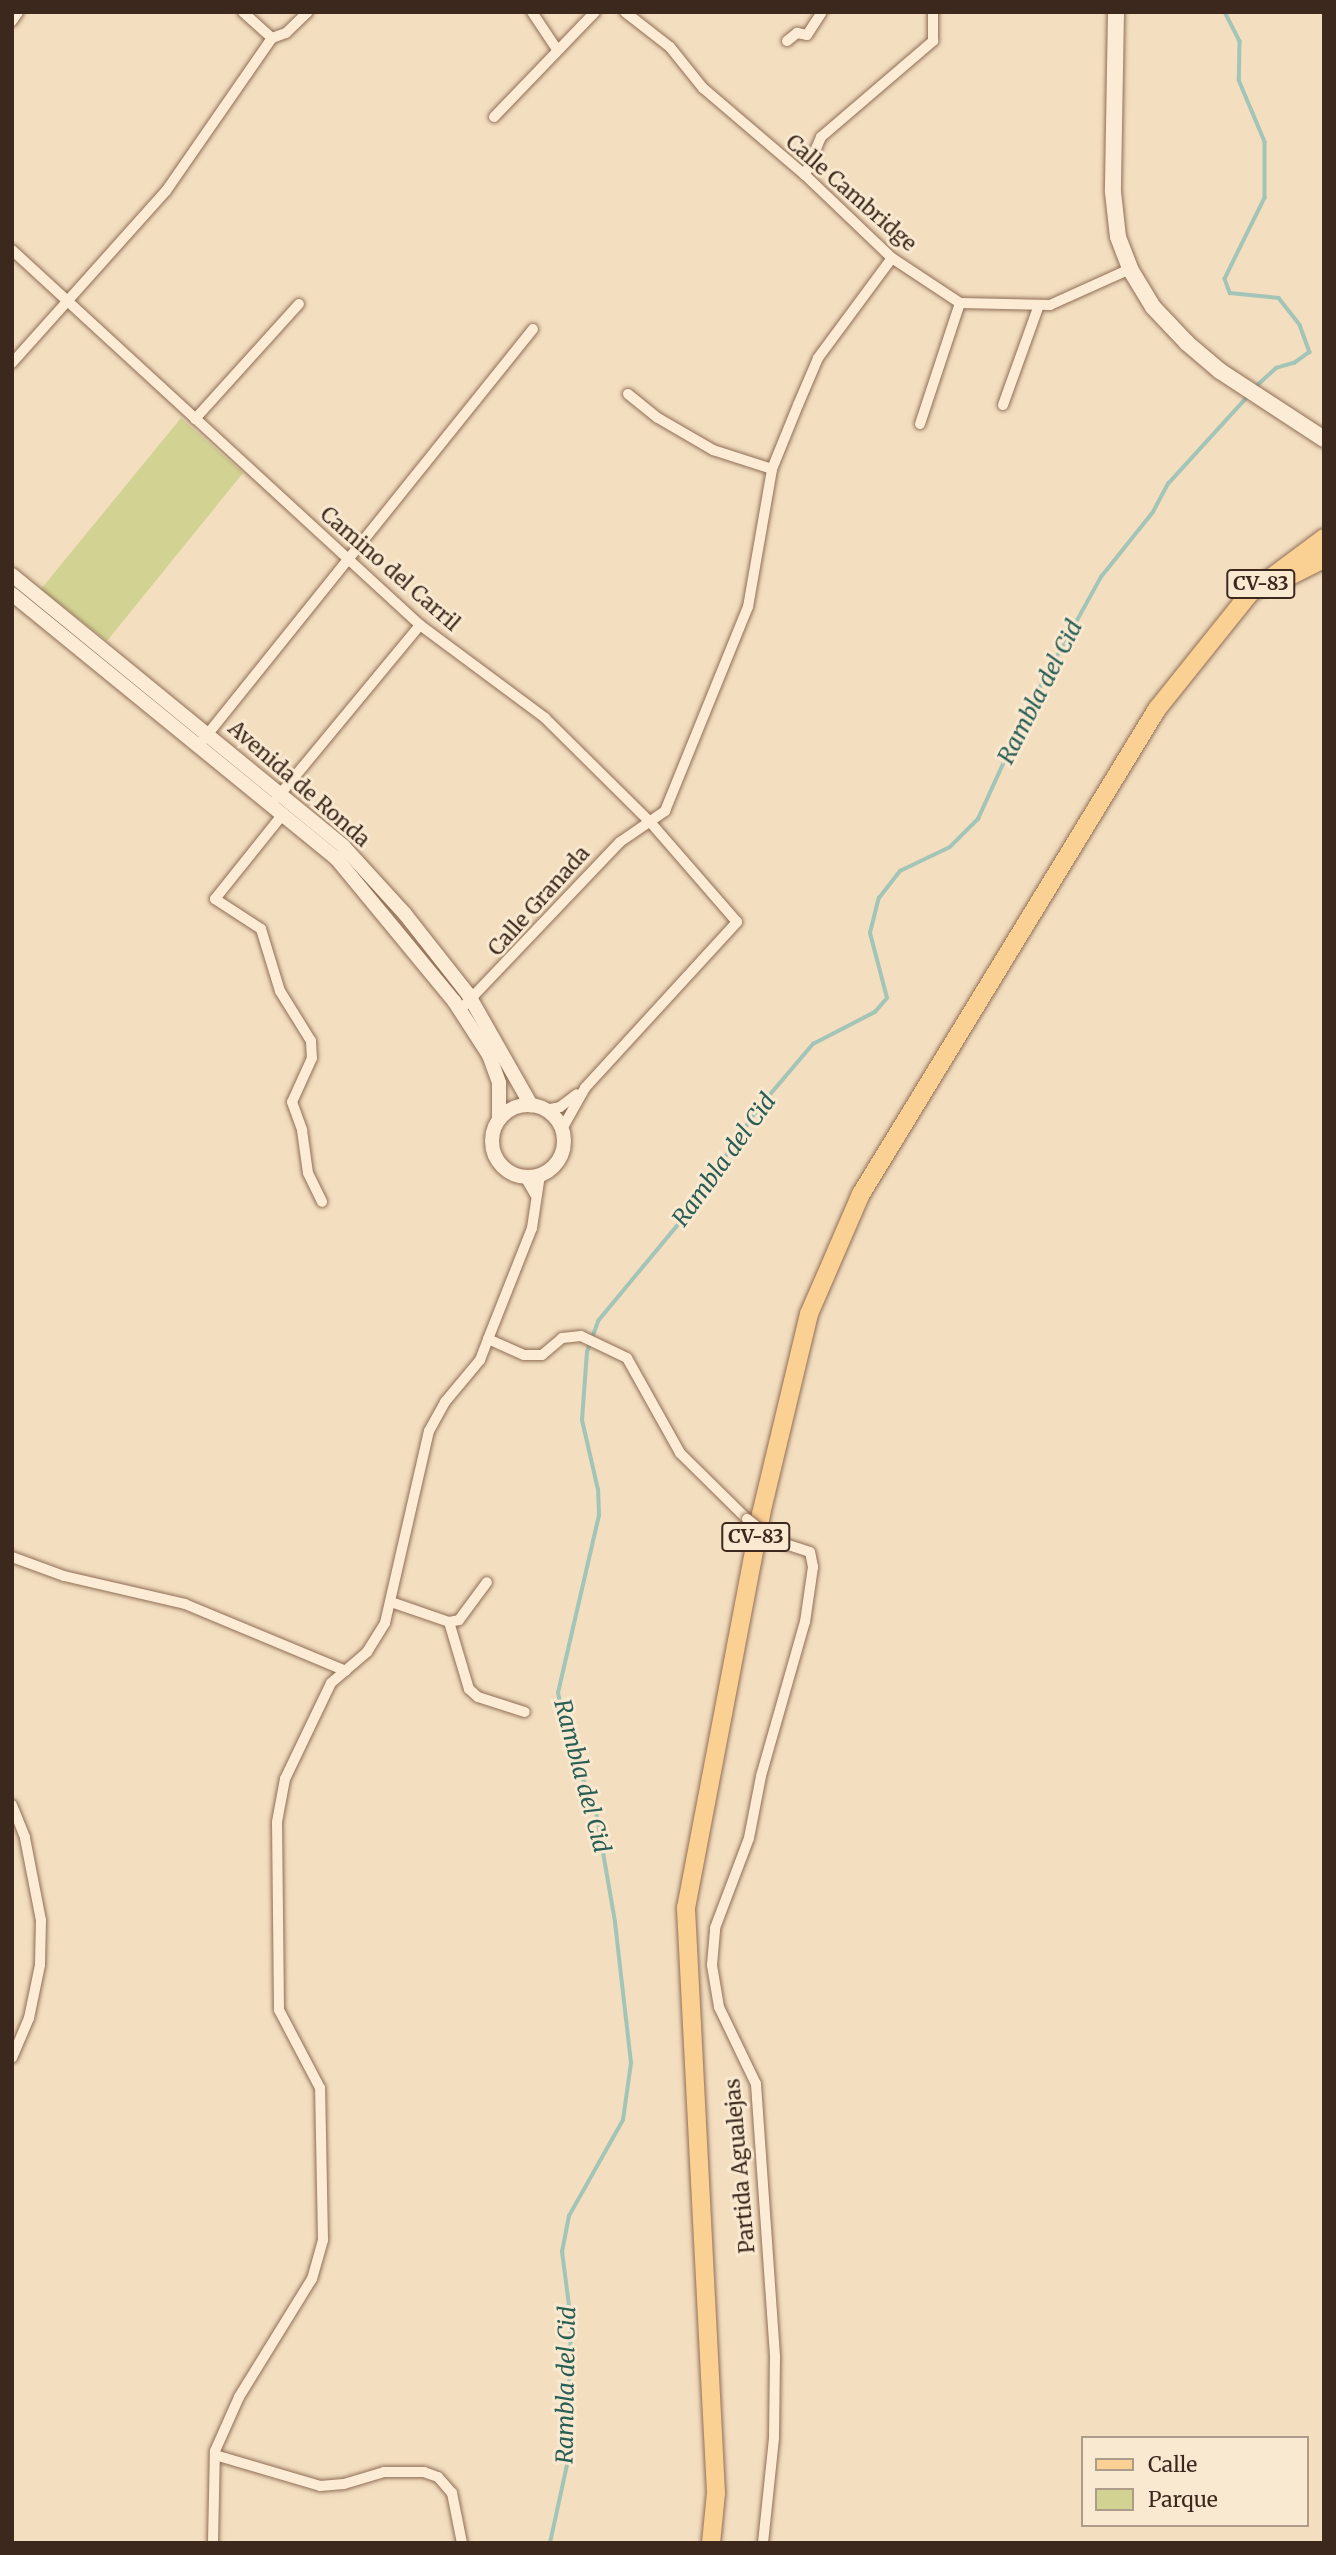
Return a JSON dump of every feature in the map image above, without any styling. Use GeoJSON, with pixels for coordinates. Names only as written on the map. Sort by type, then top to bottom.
{"type":"FeatureCollection","features":[{"type":"Feature","properties":{"kind":"main road"},"geometry":{"type":"LineString","coordinates":[[1116,12],[1113,192],[1118,237],[1130,269],[1153,307],[1220,371],[1323,439]]}},
{"type":"Feature","properties":{"kind":"main road","name":"CV-83"},"geometry":{"type":"LineString","coordinates":[[711,2543],[716,2493],[686,1908],[761,1514],[809,1314],[861,1194],[1157,709],[1208,641],[1249,594],[1324,538]]}},
{"type":"Feature","properties":{"kind":"main road","name":"CV-83"},"geometry":{"type":"LineString","coordinates":[[1208,641],[1273,586],[1302,567],[1324,559]]}},
{"type":"Feature","properties":{"kind":"street"},"geometry":{"type":"LineString","coordinates":[[12,22],[18,12]]}},
{"type":"Feature","properties":{"kind":"street"},"geometry":{"type":"LineString","coordinates":[[243,12],[272,38]]}},
{"type":"Feature","properties":{"kind":"street"},"geometry":{"type":"LineString","coordinates":[[12,363],[166,191],[272,38],[286,33],[307,12]]}},
{"type":"Feature","properties":{"kind":"street"},"geometry":{"type":"LineString","coordinates":[[531,12],[556,48]]}},
{"type":"Feature","properties":{"kind":"street"},"geometry":{"type":"LineString","coordinates":[[494,117],[556,48],[595,12]]}},
{"type":"Feature","properties":{"kind":"street","name":"Calle Cambridge"},"geometry":{"type":"LineString","coordinates":[[625,12],[670,47],[703,88],[805,175],[892,258],[960,303]]}},
{"type":"Feature","properties":{"kind":"street"},"geometry":{"type":"LineString","coordinates":[[787,41],[797,33],[807,35],[822,12]]}},
{"type":"Feature","properties":{"kind":"street"},"geometry":{"type":"LineString","coordinates":[[805,175],[821,137],[933,41],[933,12]]}},
{"type":"Feature","properties":{"kind":"street","name":"Camino del Carril"},"geometry":{"type":"LineString","coordinates":[[12,250],[420,625],[545,718],[651,823],[737,922],[585,1088]]}},
{"type":"Feature","properties":{"kind":"street"},"geometry":{"type":"LineString","coordinates":[[651,823],[665,811],[748,607],[772,469],[818,358],[892,258]]}},
{"type":"Feature","properties":{"kind":"street"},"geometry":{"type":"LineString","coordinates":[[920,424],[960,303],[1039,306],[1062,301],[1130,269]]}},
{"type":"Feature","properties":{"kind":"street"},"geometry":{"type":"LineString","coordinates":[[195,419],[299,304]]}},
{"type":"Feature","properties":{"kind":"street"},"geometry":{"type":"LineString","coordinates":[[1003,405],[1039,306]]}},
{"type":"Feature","properties":{"kind":"street"},"geometry":{"type":"LineString","coordinates":[[203,739],[534,329]]}},
{"type":"Feature","properties":{"kind":"street"},"geometry":{"type":"LineString","coordinates":[[628,394],[658,418],[713,450],[772,469]]}},
{"type":"Feature","properties":{"kind":"street","name":"Avenida de Ronda"},"geometry":{"type":"LineString","coordinates":[[12,575],[279,804],[343,846],[405,914],[538,1108]]}},
{"type":"Feature","properties":{"kind":"street","name":"Avenida de Ronda"},"geometry":{"type":"LineString","coordinates":[[12,594],[203,739]]}},
{"type":"Feature","properties":{"kind":"street"},"geometry":{"type":"LineString","coordinates":[[322,1202],[308,1173],[302,1130],[292,1101],[312,1058],[311,1041],[280,991],[266,937],[215,899],[279,804],[420,625]]}},
{"type":"Feature","properties":{"kind":"street","name":"Calle Granada"},"geometry":{"type":"LineString","coordinates":[[466,1005],[620,842],[651,823]]}},
{"type":"Feature","properties":{"kind":"street","name":"Avenida de Ronda"},"geometry":{"type":"LineString","coordinates":[[466,1005],[499,1083],[499,1119]]}},
{"type":"Feature","properties":{"kind":"street"},"geometry":{"type":"LineString","coordinates":[[585,1088],[562,1129],[562,1151],[550,1170],[532,1176],[498,1163],[492,1141],[499,1119],[513,1108],[560,1107],[585,1088]]}},
{"type":"Feature","properties":{"kind":"street"},"geometry":{"type":"LineString","coordinates":[[538,1108],[562,1129]]}},
{"type":"Feature","properties":{"kind":"street"},"geometry":{"type":"LineString","coordinates":[[213,2543],[215,2455],[239,2397],[312,2279],[323,2240],[320,2088],[279,2010],[277,1822],[285,1779],[331,1683],[367,1652],[385,1623],[410,1499],[429,1431],[445,1402],[480,1360],[532,1228],[535,1194],[532,1176]]}},
{"type":"Feature","properties":{"kind":"street","name":"Partida Agualejas"},"geometry":{"type":"LineString","coordinates":[[488,1339],[506,1349],[541,1355],[562,1338],[581,1336],[627,1358],[680,1453],[747,1519],[774,1540],[810,1552],[813,1567],[793,1678],[761,1776],[749,1838],[715,1928],[712,1965],[719,2007],[756,2084],[775,2356],[775,2438],[763,2543]]}},
{"type":"Feature","properties":{"kind":"street"},"geometry":{"type":"LineString","coordinates":[[12,1557],[64,1576],[185,1604],[346,1671]]}},
{"type":"Feature","properties":{"kind":"street"},"geometry":{"type":"LineString","coordinates":[[391,1602],[449,1622],[459,1620],[487,1582]]}},
{"type":"Feature","properties":{"kind":"street"},"geometry":{"type":"LineString","coordinates":[[449,1622],[469,1689],[478,1697],[525,1712]]}},
{"type":"Feature","properties":{"kind":"street"},"geometry":{"type":"LineString","coordinates":[[12,1805],[25,1838],[41,1920],[40,1965],[29,2018],[12,2058]]}},
{"type":"Feature","properties":{"kind":"street"},"geometry":{"type":"LineString","coordinates":[[215,2455],[320,2486],[344,2484],[384,2472],[424,2472],[438,2477],[452,2493],[462,2543]]}},
{"type":"Feature","properties":{"kind":"green space"},"geometry":{"type":"Polygon","coordinates":[[[181,418],[243,473],[107,641],[41,589],[181,418]]]}},
{"type":"Feature","properties":{"kind":"waterway","name":"Rambla del Cid"},"geometry":{"type":"LineString","coordinates":[[1225,12],[1240,41],[1239,80],[1265,142],[1265,198],[1225,279],[1230,293],[1279,298],[1300,325],[1310,352],[1295,363],[1277,368],[1254,389]]}},
{"type":"Feature","properties":{"kind":"waterway","name":"Rambla del Cid"},"geometry":{"type":"LineString","coordinates":[[550,2543],[567,2465],[571,2321],[562,2252],[569,2216],[623,2120],[631,2063],[615,1922],[596,1812],[569,1744],[558,1693],[599,1516],[598,1490],[582,1420],[587,1352],[598,1321],[686,1215],[757,1110],[813,1044],[875,1012],[887,998],[870,933],[879,898],[900,871],[950,847],[978,819],[1029,707],[1101,577],[1153,512],[1168,484],[1249,395]]}}]}
